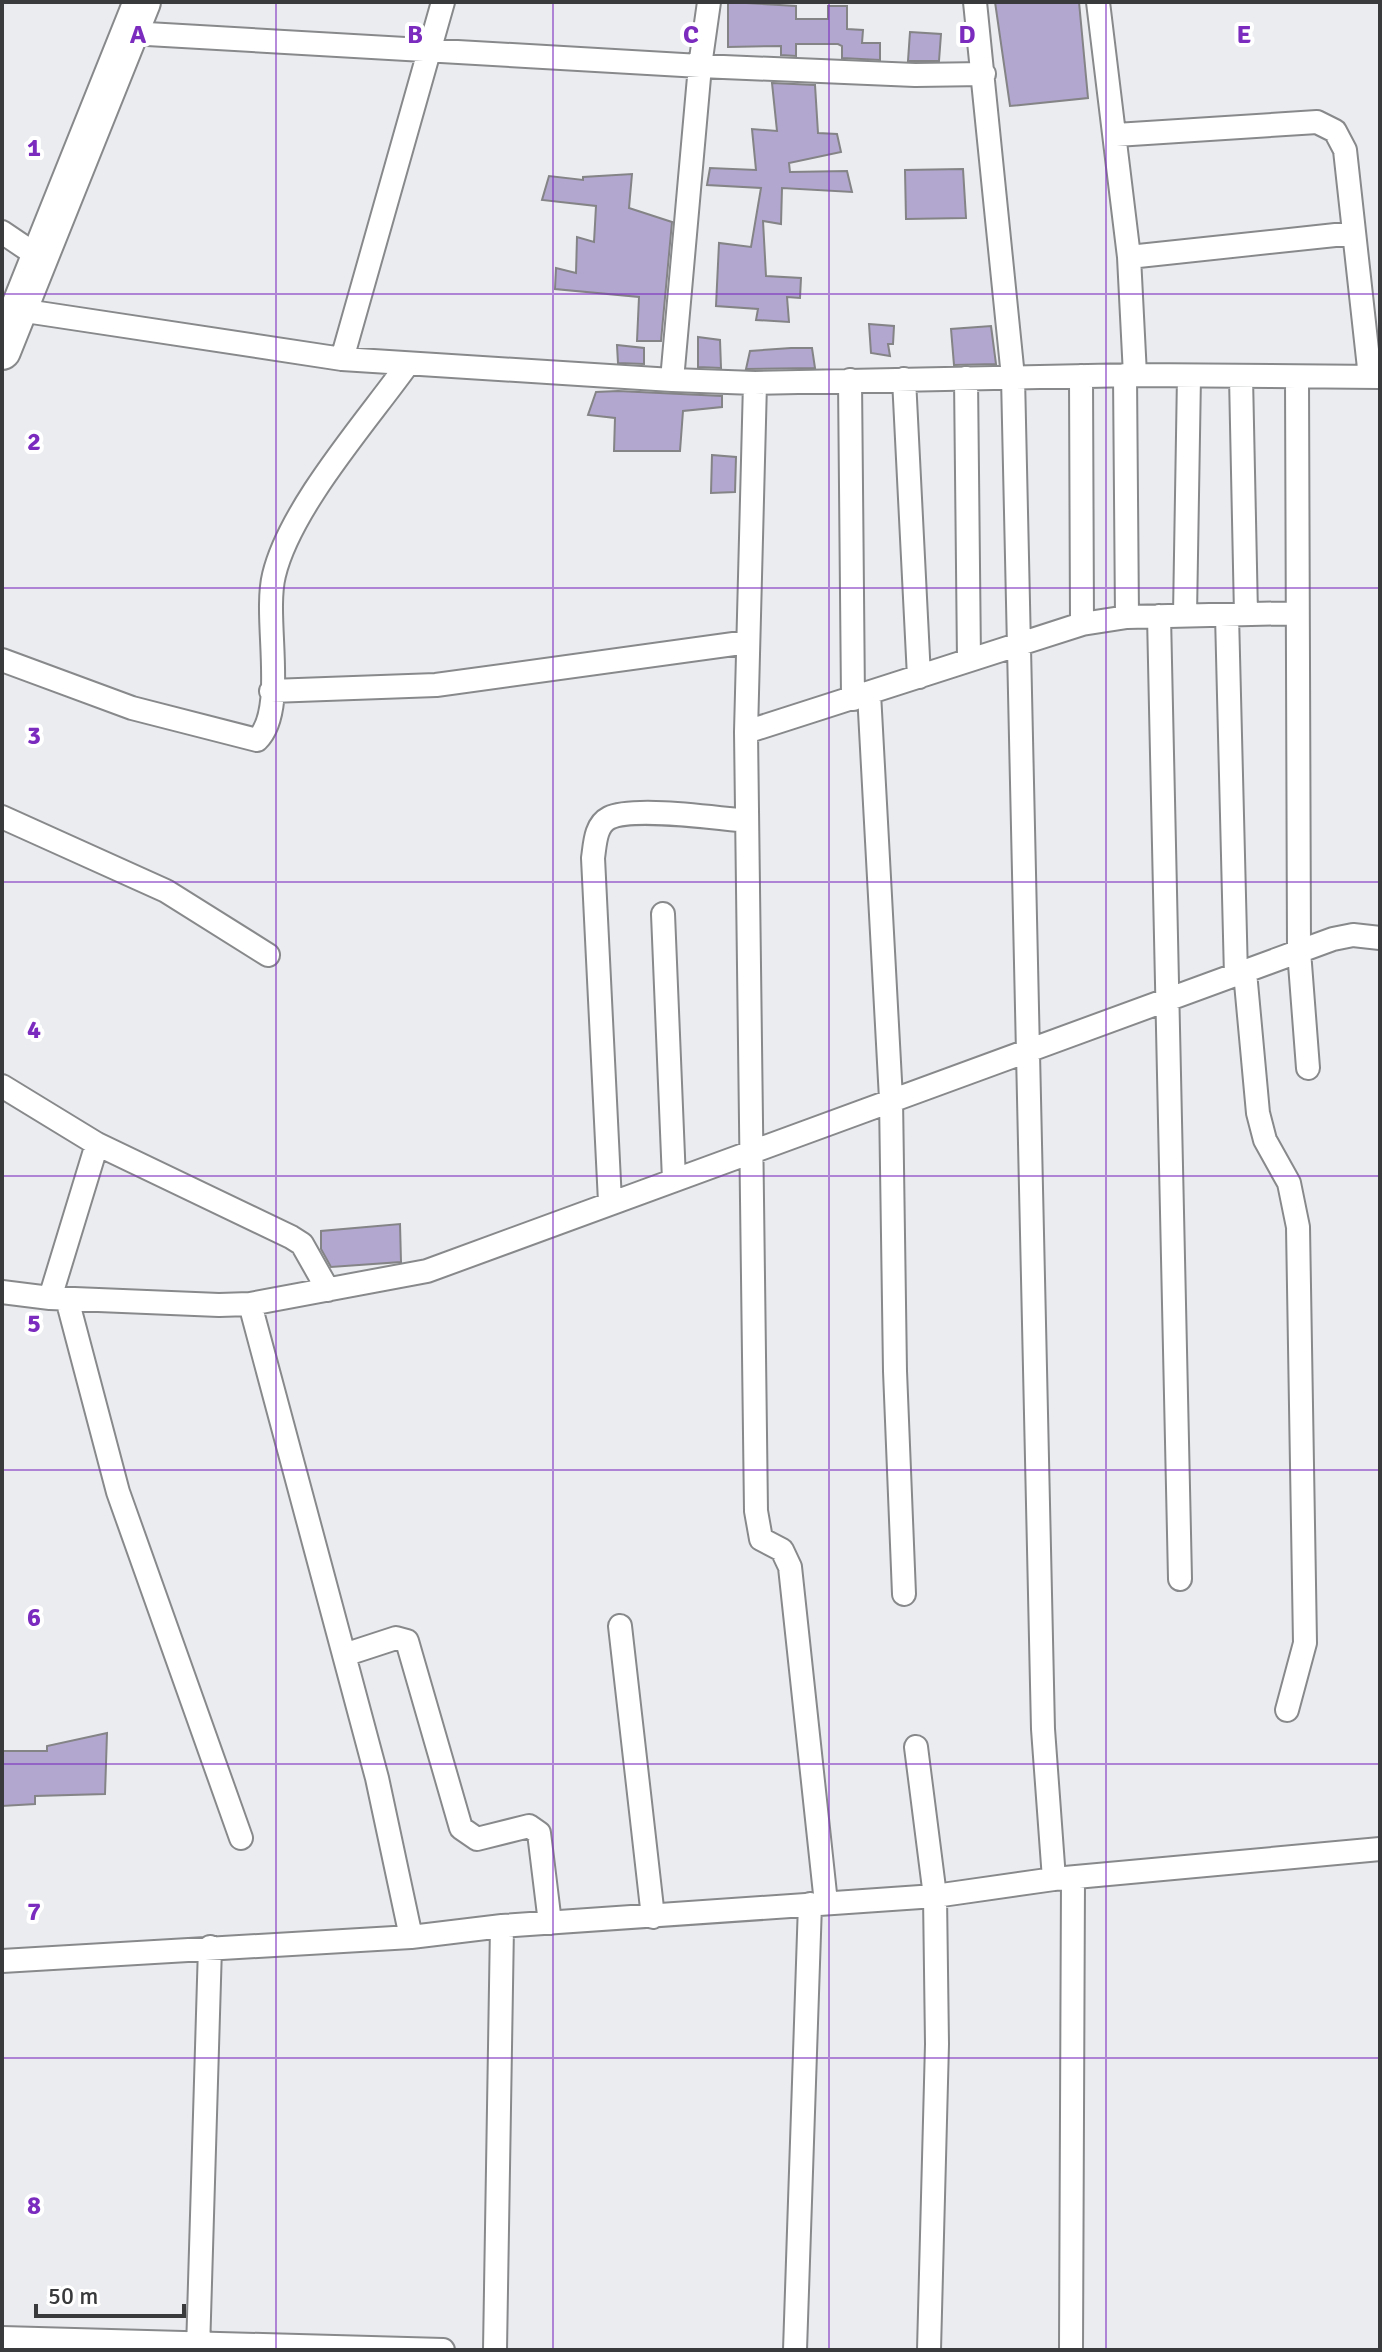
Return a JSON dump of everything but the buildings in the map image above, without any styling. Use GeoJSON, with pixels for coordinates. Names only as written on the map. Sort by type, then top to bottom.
{"type":"FeatureCollection","features":[{"type":"Feature","properties":{"kind":"main road"},"geometry":{"type":"LineString","coordinates":[[2,351],[136,18]]}},
{"type":"Feature","properties":{"kind":"street"},"geometry":{"type":"LineString","coordinates":[[342,359],[443,2]]}},
{"type":"Feature","properties":{"kind":"street"},"geometry":{"type":"LineString","coordinates":[[672,380],[700,66],[709,2]]}},
{"type":"Feature","properties":{"kind":"street"},"geometry":{"type":"LineString","coordinates":[[975,2],[1013,377],[1043,1729],[1064,1879],[1071,2350]]}},
{"type":"Feature","properties":{"kind":"street"},"geometry":{"type":"LineString","coordinates":[[1098,2],[1129,257],[1127,617]]}},
{"type":"Feature","properties":{"kind":"street"},"geometry":{"type":"LineString","coordinates":[[136,18],[431,49],[700,66],[915,75],[984,74]]}},
{"type":"Feature","properties":{"kind":"street"},"geometry":{"type":"LineString","coordinates":[[19,310],[342,359],[672,380],[755,383],[1130,375],[1375,377],[1345,150],[1335,131],[1317,122],[1116,135]]}},
{"type":"Feature","properties":{"kind":"street"},"geometry":{"type":"LineString","coordinates":[[2,232],[39,257]]}},
{"type":"Feature","properties":{"kind":"street"},"geometry":{"type":"LineString","coordinates":[[1129,257],[1354,233]]}},
{"type":"Feature","properties":{"kind":"street"},"geometry":{"type":"LineString","coordinates":[[2,660],[132,708],[247,741],[257,740],[271,720],[270,594],[280,555],[307,504],[407,365]]}},
{"type":"Feature","properties":{"kind":"street"},"geometry":{"type":"LineString","coordinates":[[1081,376],[1082,624]]}},
{"type":"Feature","properties":{"kind":"street"},"geometry":{"type":"LineString","coordinates":[[1185,615],[1189,376]]}},
{"type":"Feature","properties":{"kind":"street"},"geometry":{"type":"LineString","coordinates":[[1241,377],[1236,614],[1240,974],[1258,1113],[1265,1140],[1289,1183],[1298,1227],[1305,1629],[1297,1679],[1287,1710]]}},
{"type":"Feature","properties":{"kind":"street"},"geometry":{"type":"LineString","coordinates":[[1297,377],[1299,951],[1308,1068]]}},
{"type":"Feature","properties":{"kind":"street"},"geometry":{"type":"LineString","coordinates":[[966,378],[969,660]]}},
{"type":"Feature","properties":{"kind":"street"},"geometry":{"type":"LineString","coordinates":[[904,379],[919,677]]}},
{"type":"Feature","properties":{"kind":"street"},"geometry":{"type":"LineString","coordinates":[[850,380],[861,696],[891,1099],[895,1371],[904,1594]]}},
{"type":"Feature","properties":{"kind":"street"},"geometry":{"type":"LineString","coordinates":[[755,383],[746,732],[756,1511],[761,1539],[782,1550],[790,1567],[818,1903],[795,2350]]}},
{"type":"Feature","properties":{"kind":"street"},"geometry":{"type":"LineString","coordinates":[[746,732],[1082,624],[1127,617],[1297,613]]}},
{"type":"Feature","properties":{"kind":"street"},"geometry":{"type":"LineString","coordinates":[[1159,616],[1180,1579]]}},
{"type":"Feature","properties":{"kind":"street"},"geometry":{"type":"LineString","coordinates":[[271,691],[436,685],[748,642]]}},
{"type":"Feature","properties":{"kind":"street"},"geometry":{"type":"LineString","coordinates":[[610,1202],[593,858],[595,840],[609,818],[632,814],[747,821]]}},
{"type":"Feature","properties":{"kind":"street"},"geometry":{"type":"LineString","coordinates":[[2,817],[166,891],[268,955]]}},
{"type":"Feature","properties":{"kind":"street"},"geometry":{"type":"LineString","coordinates":[[663,914],[674,1180]]}},
{"type":"Feature","properties":{"kind":"street"},"geometry":{"type":"LineString","coordinates":[[2,1292],[58,1298],[250,1304],[427,1271],[1299,951],[1353,935],[1380,938]]}},
{"type":"Feature","properties":{"kind":"street"},"geometry":{"type":"LineString","coordinates":[[2,1086],[97,1144],[291,1237],[310,1255],[328,1290]]}},
{"type":"Feature","properties":{"kind":"street"},"geometry":{"type":"LineString","coordinates":[[97,1144],[58,1298],[118,1492],[241,1838]]}},
{"type":"Feature","properties":{"kind":"street"},"geometry":{"type":"LineString","coordinates":[[250,1304],[377,1778],[411,1937]]}},
{"type":"Feature","properties":{"kind":"street"},"geometry":{"type":"LineString","coordinates":[[620,1626],[653,1917]]}},
{"type":"Feature","properties":{"kind":"street"},"geometry":{"type":"LineString","coordinates":[[344,1655],[396,1638],[407,1641],[461,1828],[477,1839],[529,1826],[539,1833],[550,1923]]}},
{"type":"Feature","properties":{"kind":"street"},"geometry":{"type":"LineString","coordinates":[[916,1747],[935,1896],[937,2044],[929,2350]]}},
{"type":"Feature","properties":{"kind":"street"},"geometry":{"type":"LineString","coordinates":[[2,1961],[411,1937],[502,1926],[935,1896],[1064,1879],[1380,1849]]}},
{"type":"Feature","properties":{"kind":"street"},"geometry":{"type":"LineString","coordinates":[[495,2350],[502,1926]]}},
{"type":"Feature","properties":{"kind":"street"},"geometry":{"type":"LineString","coordinates":[[198,2346],[210,1947]]}},
{"type":"Feature","properties":{"kind":"street"},"geometry":{"type":"LineString","coordinates":[[2,2338],[198,2346],[443,2350]]}}]}
